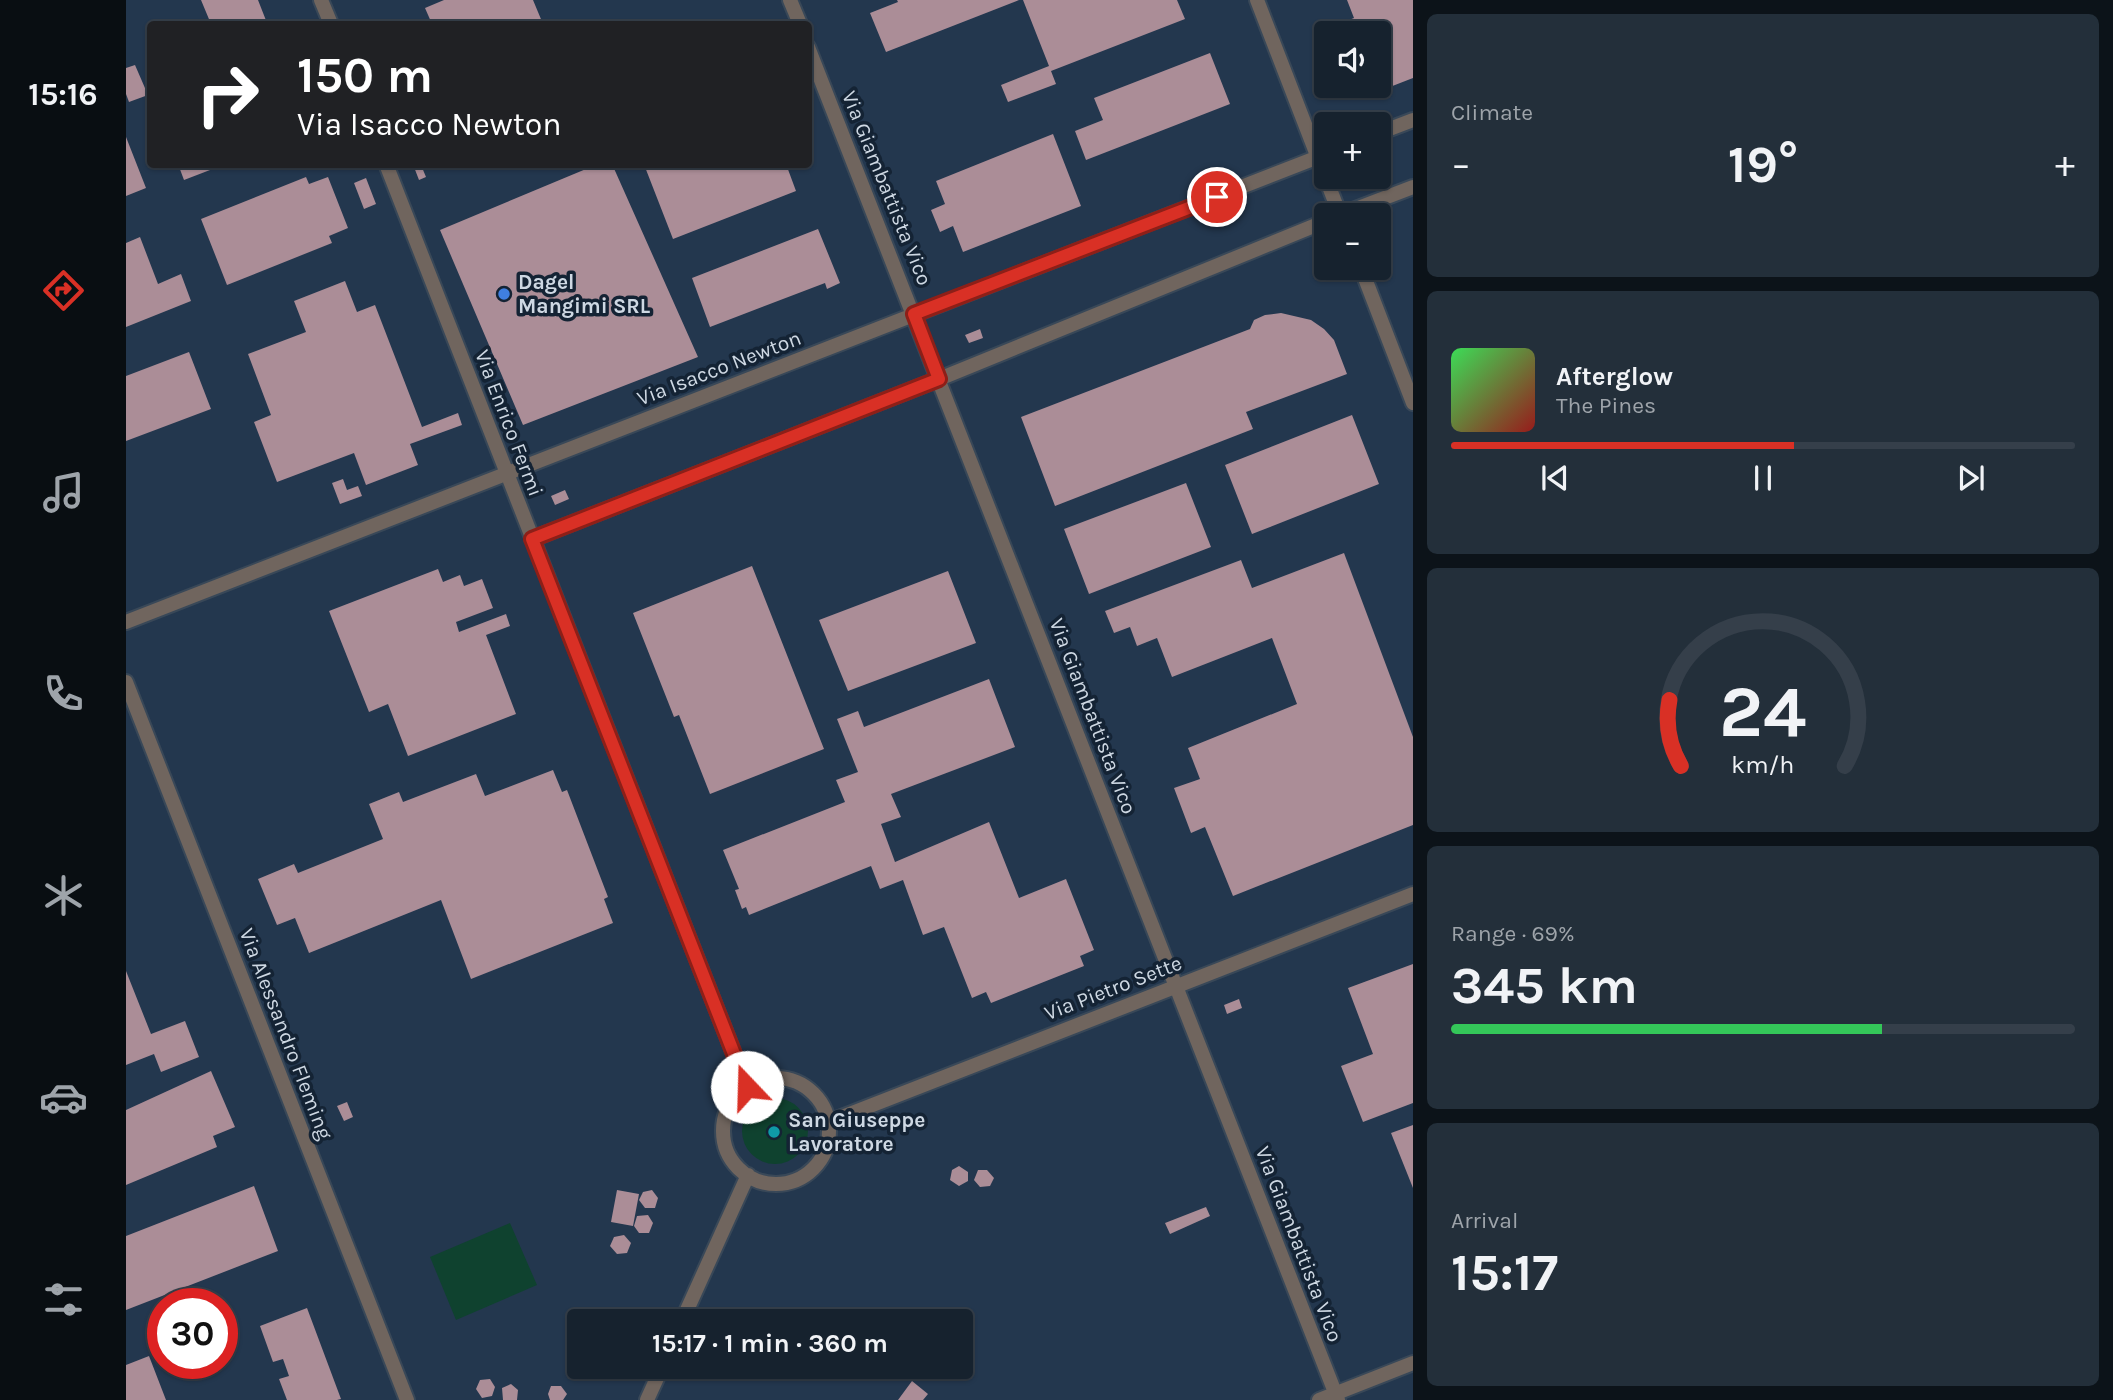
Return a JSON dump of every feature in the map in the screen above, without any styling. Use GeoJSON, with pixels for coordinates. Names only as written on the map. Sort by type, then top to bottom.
{"type":"FeatureCollection","features":[{"type":"Feature","properties":{"kind":"street"},"geometry":{"type":"LineString","coordinates":[[321,0],[330,21]]}},
{"type":"Feature","properties":{"kind":"street"},"geometry":{"type":"LineString","coordinates":[[790,0],[799,21]]}},
{"type":"Feature","properties":{"kind":"street"},"geometry":{"type":"LineString","coordinates":[[1257,0],[1314,137]]}},
{"type":"Feature","properties":{"kind":"street","name":"Via Giambattista Vico"},"geometry":{"type":"LineString","coordinates":[[812,57],[1337,1397]]}},
{"type":"Feature","properties":{"kind":"street"},"geometry":{"type":"LineString","coordinates":[[1391,129],[1413,120]]}},
{"type":"Feature","properties":{"kind":"street","name":"Via Isacco Newton"},"geometry":{"type":"LineString","coordinates":[[126,622],[1314,159]]}},
{"type":"Feature","properties":{"kind":"street","name":"Via Enrico Fermi"},"geometry":{"type":"LineString","coordinates":[[388,168],[747,1087]]}},
{"type":"Feature","properties":{"kind":"street"},"geometry":{"type":"LineString","coordinates":[[1371,203],[1413,187]]}},
{"type":"Feature","properties":{"kind":"street"},"geometry":{"type":"LineString","coordinates":[[532,539],[939,379],[1314,226]]}},
{"type":"Feature","properties":{"kind":"street"},"geometry":{"type":"LineString","coordinates":[[1366,280],[1413,402]]}},
{"type":"Feature","properties":{"kind":"street","name":"Via Alessandro Fleming"},"geometry":{"type":"LineString","coordinates":[[126,682],[407,1400]]}},
{"type":"Feature","properties":{"kind":"street","name":"Via Pietro Sette"},"geometry":{"type":"LineString","coordinates":[[829,1122],[1413,894]]}},
{"type":"Feature","properties":{"kind":"street"},"geometry":{"type":"LineString","coordinates":[[781,1078],[797,1082],[812,1092],[823,1106],[829,1122],[829,1139],[823,1156],[805,1175],[781,1184],[764,1182],[748,1175],[734,1164],[726,1149],[723,1132],[730,1107],[747,1087],[763,1080],[781,1078]]}},
{"type":"Feature","properties":{"kind":"street"},"geometry":{"type":"LineString","coordinates":[[687,1309],[748,1175]]}},
{"type":"Feature","properties":{"kind":"street"},"geometry":{"type":"LineString","coordinates":[[1318,1400],[1337,1397],[1413,1363]]}},
{"type":"Feature","properties":{"kind":"street"},"geometry":{"type":"LineString","coordinates":[[647,1400],[657,1379]]}},
{"type":"Feature","properties":{"kind":"shaded area"},"geometry":{"type":"Polygon","coordinates":[[[126,0],[1413,0],[1413,1400],[126,1400],[126,0]]]}},
{"type":"Feature","properties":{"kind":"green space"},"geometry":{"type":"Polygon","coordinates":[[[769,1098],[781,1098],[793,1103],[803,1113],[808,1131],[806,1144],[793,1159],[781,1164],[769,1164],[757,1159],[747,1149],[742,1137],[742,1125],[747,1113],[757,1103],[769,1098]]]}},
{"type":"Feature","properties":{"kind":"green space"},"geometry":{"type":"Polygon","coordinates":[[[510,1223],[537,1285],[456,1320],[430,1257],[510,1223]]]}},
{"type":"Feature","properties":{"kind":"building"},"geometry":{"type":"Polygon","coordinates":[[[201,0],[258,0],[266,21],[210,21],[201,0]]]}},
{"type":"Feature","properties":{"kind":"building"},"geometry":{"type":"Polygon","coordinates":[[[444,0],[533,0],[542,21],[431,21],[425,8],[444,0]]]}},
{"type":"Feature","properties":{"kind":"building"},"geometry":{"type":"Polygon","coordinates":[[[897,0],[1019,0],[886,52],[870,13],[898,2],[897,0]]]}},
{"type":"Feature","properties":{"kind":"building"},"geometry":{"type":"Polygon","coordinates":[[[1023,0],[1177,0],[1185,19],[1051,71],[1056,84],[1008,102],[1001,85],[1049,66],[1023,0]]]}},
{"type":"Feature","properties":{"kind":"building"},"geometry":{"type":"Polygon","coordinates":[[[1347,0],[1413,0],[1413,78],[1391,87],[1391,21],[1346,21],[1354,18],[1347,0]]]}},
{"type":"Feature","properties":{"kind":"building"},"geometry":{"type":"Polygon","coordinates":[[[1210,53],[1230,104],[1086,160],[1075,131],[1103,120],[1094,98],[1210,53]]]}},
{"type":"Feature","properties":{"kind":"building"},"geometry":{"type":"Polygon","coordinates":[[[135,65],[147,95],[129,102],[126,94],[126,68],[135,65]]]}},
{"type":"Feature","properties":{"kind":"building"},"geometry":{"type":"Polygon","coordinates":[[[1053,134],[1081,206],[963,252],[953,226],[940,232],[931,210],[945,204],[936,181],[1053,134]]]}},
{"type":"Feature","properties":{"kind":"building"},"geometry":{"type":"Polygon","coordinates":[[[126,137],[146,188],[126,196],[126,137]]]}},
{"type":"Feature","properties":{"kind":"building"},"geometry":{"type":"Polygon","coordinates":[[[180,168],[215,168],[184,180],[180,168]]]}},
{"type":"Feature","properties":{"kind":"building"},"geometry":{"type":"Polygon","coordinates":[[[414,168],[422,168],[426,177],[419,180],[414,168]]]}},
{"type":"Feature","properties":{"kind":"building"},"geometry":{"type":"Polygon","coordinates":[[[588,168],[614,168],[698,357],[523,425],[440,230],[588,168]]]}},
{"type":"Feature","properties":{"kind":"building"},"geometry":{"type":"Polygon","coordinates":[[[645,168],[787,168],[796,191],[673,239],[645,168]]]}},
{"type":"Feature","properties":{"kind":"building"},"geometry":{"type":"Polygon","coordinates":[[[306,177],[309,184],[328,177],[348,228],[329,236],[332,243],[227,285],[201,219],[306,177]]]}},
{"type":"Feature","properties":{"kind":"building"},"geometry":{"type":"Polygon","coordinates":[[[366,178],[376,204],[364,209],[354,183],[366,178]]]}},
{"type":"Feature","properties":{"kind":"building"},"geometry":{"type":"Polygon","coordinates":[[[818,229],[840,283],[827,289],[825,283],[710,327],[692,278],[818,229]]]}},
{"type":"Feature","properties":{"kind":"building"},"geometry":{"type":"Polygon","coordinates":[[[140,237],[158,284],[181,274],[191,301],[126,327],[126,243],[140,237]]]}},
{"type":"Feature","properties":{"kind":"building"},"geometry":{"type":"Polygon","coordinates":[[[345,281],[357,312],[375,305],[422,427],[458,413],[462,425],[410,444],[418,465],[366,485],[354,453],[277,482],[254,422],[271,415],[248,354],[306,332],[294,301],[345,281]]]}},
{"type":"Feature","properties":{"kind":"building"},"geometry":{"type":"Polygon","coordinates":[[[1281,313],[1311,320],[1324,329],[1334,340],[1347,374],[1246,412],[1253,429],[1055,506],[1021,417],[1250,329],[1254,320],[1265,315],[1281,313]]]}},
{"type":"Feature","properties":{"kind":"building"},"geometry":{"type":"Polygon","coordinates":[[[980,329],[983,338],[969,343],[965,335],[980,329]]]}},
{"type":"Feature","properties":{"kind":"building"},"geometry":{"type":"Polygon","coordinates":[[[189,352],[211,409],[126,441],[126,376],[189,352]]]}},
{"type":"Feature","properties":{"kind":"building"},"geometry":{"type":"Polygon","coordinates":[[[1352,415],[1379,484],[1252,534],[1225,465],[1352,415]]]}},
{"type":"Feature","properties":{"kind":"building"},"geometry":{"type":"Polygon","coordinates":[[[343,479],[347,490],[358,486],[362,496],[340,504],[332,483],[343,479]]]}},
{"type":"Feature","properties":{"kind":"building"},"geometry":{"type":"Polygon","coordinates":[[[1186,483],[1211,547],[1089,594],[1064,529],[1186,483]]]}},
{"type":"Feature","properties":{"kind":"building"},"geometry":{"type":"Polygon","coordinates":[[[565,490],[569,499],[555,505],[551,496],[565,490]]]}},
{"type":"Feature","properties":{"kind":"building"},"geometry":{"type":"Polygon","coordinates":[[[1344,553],[1413,737],[1413,825],[1233,896],[1205,827],[1191,833],[1174,788],[1200,779],[1188,748],[1297,704],[1272,638],[1172,677],[1157,638],[1137,646],[1130,627],[1114,633],[1105,611],[1241,560],[1252,588],[1344,553]]]}},
{"type":"Feature","properties":{"kind":"building"},"geometry":{"type":"Polygon","coordinates":[[[752,566],[824,749],[710,794],[679,715],[674,717],[633,613],[752,566]]]}},
{"type":"Feature","properties":{"kind":"building"},"geometry":{"type":"Polygon","coordinates":[[[438,569],[443,582],[460,575],[464,586],[482,579],[493,608],[456,622],[459,632],[506,614],[510,626],[486,635],[516,714],[408,756],[388,704],[369,712],[329,611],[438,569]]]}},
{"type":"Feature","properties":{"kind":"building"},"geometry":{"type":"Polygon","coordinates":[[[948,571],[976,643],[848,691],[819,620],[948,571]]]}},
{"type":"Feature","properties":{"kind":"building"},"geometry":{"type":"Polygon","coordinates":[[[989,679],[1015,747],[891,794],[901,817],[881,824],[895,862],[989,822],[1019,898],[1066,879],[1094,950],[1080,956],[1084,966],[991,1003],[986,992],[972,998],[944,927],[923,935],[903,880],[880,889],[871,866],[749,915],[746,907],[742,909],[735,890],[739,889],[723,850],[845,802],[836,780],[858,772],[837,719],[858,711],[864,727],[989,679]]]}},
{"type":"Feature","properties":{"kind":"building"},"geometry":{"type":"Polygon","coordinates":[[[553,770],[562,792],[567,790],[608,897],[604,899],[613,923],[471,979],[441,900],[309,953],[295,918],[277,925],[258,879],[294,864],[298,873],[383,839],[369,804],[399,792],[403,802],[476,774],[485,796],[553,770]]]}},
{"type":"Feature","properties":{"kind":"building"},"geometry":{"type":"Polygon","coordinates":[[[1413,964],[1413,1103],[1363,1122],[1341,1066],[1373,1054],[1348,988],[1413,964]]]}},
{"type":"Feature","properties":{"kind":"building"},"geometry":{"type":"Polygon","coordinates":[[[126,971],[151,1034],[185,1021],[199,1057],[161,1072],[154,1054],[126,1065],[126,971]]]}},
{"type":"Feature","properties":{"kind":"building"},"geometry":{"type":"Polygon","coordinates":[[[1239,999],[1242,1008],[1227,1014],[1224,1005],[1239,999]]]}},
{"type":"Feature","properties":{"kind":"building"},"geometry":{"type":"Polygon","coordinates":[[[211,1071],[235,1127],[213,1136],[217,1147],[126,1185],[126,1110],[211,1071]]]}},
{"type":"Feature","properties":{"kind":"building"},"geometry":{"type":"Polygon","coordinates":[[[347,1102],[353,1117],[344,1121],[337,1106],[347,1102]]]}},
{"type":"Feature","properties":{"kind":"building"},"geometry":{"type":"Polygon","coordinates":[[[1413,1125],[1413,1188],[1391,1133],[1413,1125]]]}},
{"type":"Feature","properties":{"kind":"building"},"geometry":{"type":"Polygon","coordinates":[[[959,1166],[968,1172],[968,1181],[959,1186],[950,1180],[952,1170],[959,1166]]]}},
{"type":"Feature","properties":{"kind":"building"},"geometry":{"type":"Polygon","coordinates":[[[978,1170],[987,1170],[994,1178],[990,1186],[980,1187],[974,1180],[978,1170]]]}},
{"type":"Feature","properties":{"kind":"building"},"geometry":{"type":"Polygon","coordinates":[[[254,1186],[278,1251],[183,1288],[147,1288],[147,1302],[126,1310],[126,1236],[254,1186]]]}},
{"type":"Feature","properties":{"kind":"building"},"geometry":{"type":"Polygon","coordinates":[[[617,1190],[639,1194],[633,1226],[611,1222],[617,1190]]]}},
{"type":"Feature","properties":{"kind":"building"},"geometry":{"type":"Polygon","coordinates":[[[652,1190],[658,1198],[655,1208],[645,1208],[639,1200],[643,1192],[652,1190]]]}},
{"type":"Feature","properties":{"kind":"building"},"geometry":{"type":"Polygon","coordinates":[[[1206,1207],[1210,1216],[1170,1234],[1165,1223],[1206,1207]]]}},
{"type":"Feature","properties":{"kind":"building"},"geometry":{"type":"Polygon","coordinates":[[[648,1215],[653,1223],[649,1233],[639,1233],[634,1226],[637,1216],[648,1215]]]}},
{"type":"Feature","properties":{"kind":"building"},"geometry":{"type":"Polygon","coordinates":[[[624,1235],[631,1243],[627,1253],[617,1254],[610,1246],[614,1237],[624,1235]]]}},
{"type":"Feature","properties":{"kind":"building"},"geometry":{"type":"Polygon","coordinates":[[[307,1308],[341,1399],[287,1400],[279,1379],[289,1376],[283,1359],[273,1362],[260,1326],[307,1308]]]}},
{"type":"Feature","properties":{"kind":"building"},"geometry":{"type":"Polygon","coordinates":[[[147,1357],[147,1379],[158,1379],[166,1400],[126,1400],[126,1365],[147,1357]]]}},
{"type":"Feature","properties":{"kind":"building"},"geometry":{"type":"Polygon","coordinates":[[[490,1379],[495,1387],[492,1396],[482,1398],[476,1389],[480,1380],[490,1379]]]}},
{"type":"Feature","properties":{"kind":"building"},"geometry":{"type":"Polygon","coordinates":[[[912,1381],[928,1394],[923,1400],[898,1400],[912,1381]]]}},
{"type":"Feature","properties":{"kind":"building"},"geometry":{"type":"Polygon","coordinates":[[[511,1384],[518,1390],[517,1400],[503,1400],[502,1388],[511,1384]]]}},
{"type":"Feature","properties":{"kind":"building"},"geometry":{"type":"Polygon","coordinates":[[[551,1386],[561,1386],[567,1394],[563,1400],[550,1400],[548,1394],[551,1386]]]}},
{"type":"Feature","properties":{"kind":"place","name":"Dagel Mangimi SRL"},"geometry":{"type":"Point","coordinates":[504,294]}},
{"type":"Feature","properties":{"kind":"place","name":"San Giuseppe Lavoratore"},"geometry":{"type":"Point","coordinates":[774,1132]}},
{"type":"Feature","properties":{"kind":"route"},"geometry":{"type":"LineString","coordinates":[[747,1087],[532,539],[939,379],[914,314],[1217,197]]}}]}
